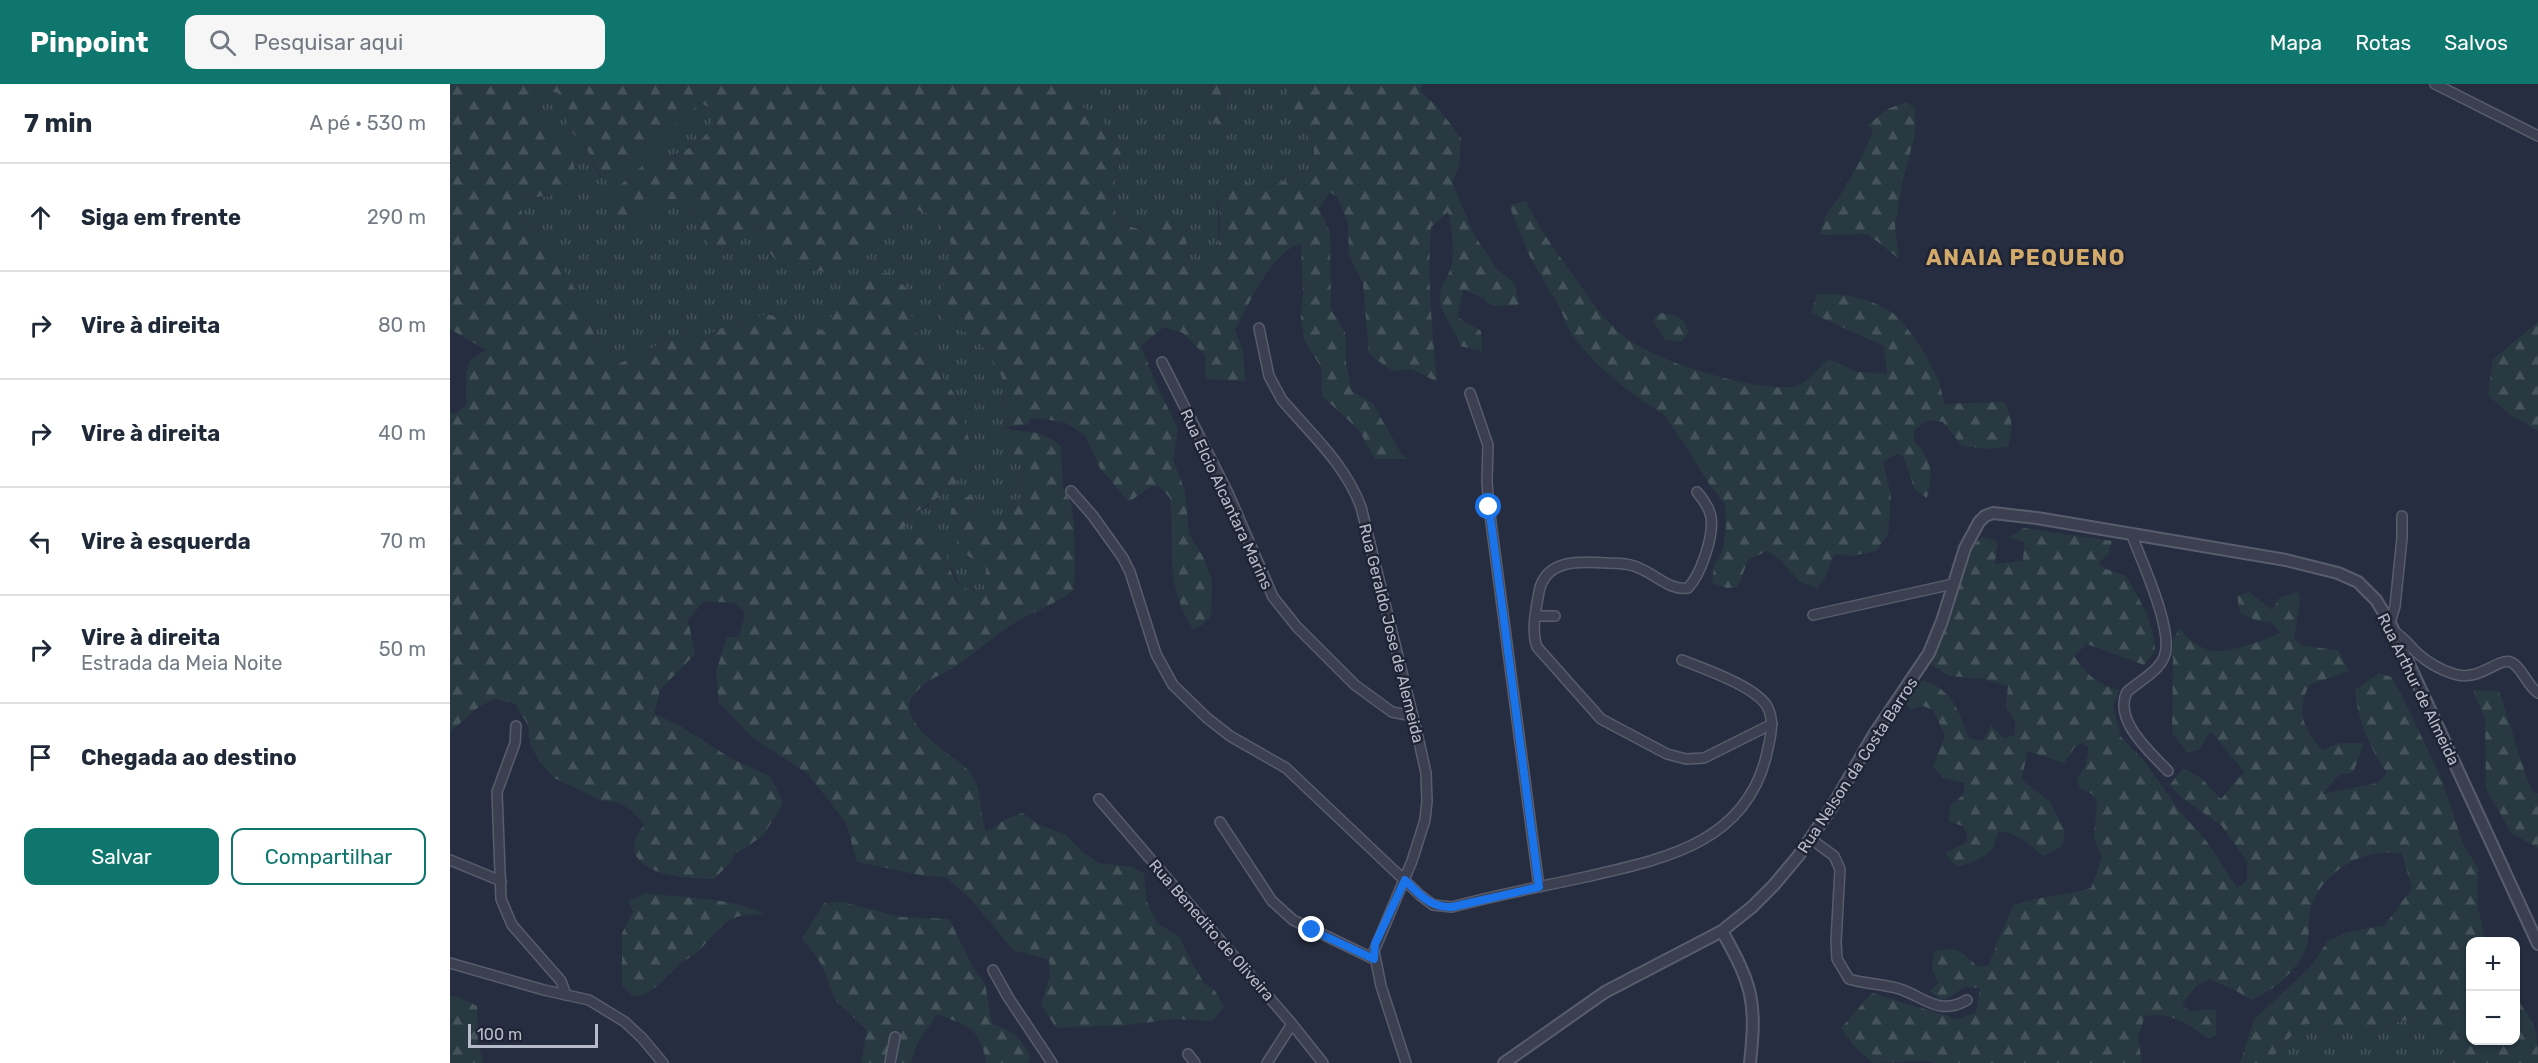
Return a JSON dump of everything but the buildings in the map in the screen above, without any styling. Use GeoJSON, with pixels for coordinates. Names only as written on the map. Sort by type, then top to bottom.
{"type":"FeatureCollection","features":[{"type":"Feature","properties":{"kind":"street"},"geometry":{"type":"LineString","coordinates":[[2435,84],[2538,136]]}},
{"type":"Feature","properties":{"kind":"street","name":"Rua Geraldo Jose de Alemeida"},"geometry":{"type":"LineString","coordinates":[[1260,328],[1274,387],[1282,400],[1343,468],[1354,488],[1361,507],[1425,773],[1427,801],[1421,834],[1405,880],[1375,944],[1374,959]]}},
{"type":"Feature","properties":{"kind":"street","name":"Rua Elcio Alcantara Marins"},"geometry":{"type":"LineString","coordinates":[[1162,362],[1228,493],[1273,597],[1297,627],[1375,702],[1392,712],[1413,716]]}},
{"type":"Feature","properties":{"kind":"street"},"geometry":{"type":"LineString","coordinates":[[1470,393],[1488,445],[1489,507],[1539,887]]}},
{"type":"Feature","properties":{"kind":"street"},"geometry":{"type":"LineString","coordinates":[[1071,491],[1093,516],[1123,558],[1130,572],[1156,654],[1173,685],[1206,718],[1230,736],[1286,768],[1426,901],[1442,908],[1649,862],[1682,851],[1707,839],[1728,821],[1747,801],[1768,751],[1772,724],[1768,709],[1762,700],[1751,692],[1682,660]]}},
{"type":"Feature","properties":{"kind":"street"},"geometry":{"type":"LineString","coordinates":[[1697,492],[1708,507],[1712,525],[1701,566],[1695,580],[1688,588],[1671,587],[1653,574],[1632,565],[1574,562],[1556,567],[1547,572],[1540,584],[1534,638],[1537,647],[1601,719],[1655,749],[1676,757],[1704,758],[1772,724]]}},
{"type":"Feature","properties":{"kind":"street","name":"Rua Arthur de Almeida"},"geometry":{"type":"LineString","coordinates":[[1993,513],[2131,533],[2286,560],[2338,573],[2358,582],[2376,600],[2392,627],[2538,944]]}},
{"type":"Feature","properties":{"kind":"street","name":"Rua Nelson da Costa Barros"},"geometry":{"type":"LineString","coordinates":[[1504,1063],[1605,992],[1722,931],[1752,907],[1774,885],[1811,839],[1873,736],[1929,653],[1972,534],[1979,522],[1993,513]]}},
{"type":"Feature","properties":{"kind":"street"},"geometry":{"type":"LineString","coordinates":[[2402,516],[2403,538],[2392,627],[2419,655],[2453,674],[2472,676],[2486,671],[2501,661],[2508,661],[2515,664],[2538,693]]}},
{"type":"Feature","properties":{"kind":"street"},"geometry":{"type":"LineString","coordinates":[[2131,533],[2165,627],[2167,645],[2162,662],[2127,692],[2124,697],[2124,711],[2144,745],[2168,771]]}},
{"type":"Feature","properties":{"kind":"street"},"geometry":{"type":"LineString","coordinates":[[1813,615],[1953,584]]}},
{"type":"Feature","properties":{"kind":"street"},"geometry":{"type":"LineString","coordinates":[[1537,616],[1555,616]]}},
{"type":"Feature","properties":{"kind":"street"},"geometry":{"type":"LineString","coordinates":[[516,726],[515,743],[496,792],[504,909],[512,925],[564,985],[566,995]]}},
{"type":"Feature","properties":{"kind":"street","name":"Rua Benedito de Oliveira"},"geometry":{"type":"LineString","coordinates":[[1099,799],[1323,1063]]}},
{"type":"Feature","properties":{"kind":"street"},"geometry":{"type":"LineString","coordinates":[[1220,822],[1272,901],[1282,911],[1302,925],[1374,959],[1406,1063]]}},
{"type":"Feature","properties":{"kind":"street"},"geometry":{"type":"LineString","coordinates":[[1811,839],[1834,856],[1840,869],[1836,951],[1837,959],[1849,979],[1901,989],[1938,1006],[1953,1006],[1967,1000]]}},
{"type":"Feature","properties":{"kind":"street"},"geometry":{"type":"LineString","coordinates":[[450,860],[501,881]]}},
{"type":"Feature","properties":{"kind":"street"},"geometry":{"type":"LineString","coordinates":[[1722,931],[1747,978],[1752,998],[1754,1020],[1750,1063]]}},
{"type":"Feature","properties":{"kind":"street"},"geometry":{"type":"LineString","coordinates":[[450,963],[590,1000],[625,1022],[663,1063]]}},
{"type":"Feature","properties":{"kind":"street"},"geometry":{"type":"LineString","coordinates":[[993,970],[1052,1063]]}},
{"type":"Feature","properties":{"kind":"street"},"geometry":{"type":"LineString","coordinates":[[1267,1063],[1292,1024]]}},
{"type":"Feature","properties":{"kind":"street"},"geometry":{"type":"LineString","coordinates":[[890,1063],[895,1037]]}},
{"type":"Feature","properties":{"kind":"street"},"geometry":{"type":"LineString","coordinates":[[1188,1054],[1195,1063]]}},
{"type":"Feature","properties":{"kind":"green space"},"geometry":{"type":"Polygon","coordinates":[[[450,84],[1074,84],[1078,105],[1101,118],[1121,154],[1114,186],[1116,222],[1139,229],[1174,214],[1186,239],[1190,267],[1208,268],[1219,243],[1220,215],[1217,197],[1236,177],[1264,192],[1285,180],[1299,179],[1314,168],[1314,144],[1289,107],[1288,84],[1423,84],[1420,91],[1435,104],[1461,138],[1459,167],[1452,182],[1473,233],[1496,268],[1515,284],[1519,305],[1492,306],[1482,297],[1463,290],[1457,317],[1481,331],[1482,351],[1460,346],[1443,311],[1440,299],[1442,286],[1453,256],[1448,212],[1431,227],[1430,285],[1437,382],[1412,369],[1392,371],[1369,354],[1363,283],[1349,256],[1348,223],[1337,197],[1330,192],[1319,208],[1330,232],[1331,310],[1345,332],[1346,363],[1352,391],[1373,404],[1401,453],[1408,459],[1375,459],[1359,430],[1322,396],[1321,367],[1304,340],[1301,318],[1303,292],[1301,244],[1291,248],[1271,267],[1235,330],[1243,351],[1245,381],[1205,379],[1205,355],[1183,333],[1164,327],[1141,346],[1178,429],[1173,460],[1185,491],[1189,534],[1203,557],[1212,580],[1211,616],[1202,625],[1193,629],[1177,595],[1172,564],[1170,498],[1160,487],[1151,486],[1129,502],[1100,468],[1085,435],[1066,423],[1040,418],[1029,419],[1028,424],[1006,427],[1008,402],[1006,389],[996,366],[972,336],[953,327],[943,319],[934,304],[953,265],[951,243],[934,216],[909,207],[888,220],[836,273],[803,270],[779,263],[771,255],[763,236],[757,229],[726,251],[711,249],[698,229],[694,203],[677,199],[661,199],[641,221],[616,224],[611,193],[648,161],[677,155],[698,143],[712,128],[713,109],[700,103],[613,181],[601,177],[586,147],[570,130],[558,93],[536,88],[528,110],[546,129],[570,146],[575,172],[569,192],[520,200],[523,221],[564,270],[585,307],[598,346],[612,367],[679,335],[704,337],[732,323],[767,314],[822,330],[847,293],[867,275],[889,273],[906,288],[919,345],[960,402],[969,440],[964,465],[954,487],[913,514],[891,549],[906,538],[944,537],[949,567],[958,583],[973,591],[984,590],[986,567],[968,556],[950,530],[951,509],[972,493],[976,498],[975,513],[980,522],[990,525],[1017,503],[1021,496],[1024,479],[1020,464],[1009,442],[1012,430],[1044,435],[1061,446],[1063,488],[1071,503],[1074,524],[1073,591],[1013,624],[953,668],[924,685],[910,701],[910,712],[921,731],[972,775],[978,789],[986,832],[1008,818],[1023,813],[1037,824],[1065,834],[1082,852],[1099,863],[1132,867],[1144,873],[1146,900],[1157,923],[1180,937],[1204,983],[1215,991],[1224,1007],[1212,1021],[1174,1019],[1128,1025],[1056,1028],[1041,1004],[1050,976],[1049,960],[1013,950],[969,897],[945,877],[925,876],[857,862],[846,823],[808,774],[753,738],[719,703],[716,672],[727,637],[739,637],[745,613],[735,603],[704,601],[688,620],[695,654],[660,690],[654,714],[677,724],[732,759],[770,776],[783,803],[763,836],[735,854],[729,864],[714,879],[663,873],[641,862],[635,853],[635,841],[644,824],[632,811],[618,802],[602,801],[554,778],[538,759],[530,744],[528,725],[515,704],[495,699],[480,706],[450,732],[450,413],[454,415],[466,405],[466,374],[470,360],[486,350],[450,329],[450,84]]]}},
{"type":"Feature","properties":{"kind":"green space"},"geometry":{"type":"Polygon","coordinates":[[[1074,84],[1204,84],[1209,121],[1226,105],[1228,84],[1288,84],[1289,107],[1314,144],[1314,168],[1299,179],[1285,180],[1264,192],[1217,197],[1219,235],[1217,255],[1208,268],[1190,267],[1186,239],[1116,222],[1114,186],[1121,154],[1101,118],[1078,105],[1074,84]]]}},
{"type":"Feature","properties":{"kind":"green space"},"geometry":{"type":"Polygon","coordinates":[[[1204,84],[1228,84],[1226,105],[1233,116],[1221,125],[1209,121],[1204,84]]]}},
{"type":"Feature","properties":{"kind":"green space"},"geometry":{"type":"Polygon","coordinates":[[[536,88],[558,93],[570,130],[586,147],[600,177],[639,156],[700,103],[713,109],[712,129],[701,142],[684,151],[648,161],[641,221],[661,199],[677,199],[694,203],[698,229],[726,251],[757,229],[779,263],[803,270],[835,273],[888,220],[910,207],[934,216],[951,243],[953,265],[934,304],[947,323],[966,332],[981,345],[1002,377],[1008,402],[1006,427],[1012,430],[1010,442],[1024,479],[1021,496],[1017,503],[990,525],[980,522],[975,513],[976,498],[968,556],[986,567],[984,590],[974,591],[963,588],[947,563],[906,538],[890,550],[913,514],[929,506],[960,402],[919,345],[906,288],[831,319],[822,331],[767,314],[732,323],[704,337],[679,335],[612,367],[598,346],[585,307],[564,270],[523,221],[520,200],[550,196],[570,146],[546,129],[528,110],[536,88]]]}},
{"type":"Feature","properties":{"kind":"green space"},"geometry":{"type":"Polygon","coordinates":[[[1906,102],[1915,108],[1915,134],[1902,184],[1895,226],[1899,259],[1868,234],[1820,235],[1827,214],[1848,182],[1867,145],[1873,129],[1868,126],[1885,110],[1906,102]]]}},
{"type":"Feature","properties":{"kind":"green space"},"geometry":{"type":"Polygon","coordinates":[[[1526,201],[1549,241],[1598,309],[1617,331],[1639,346],[1682,365],[1759,385],[1797,386],[1809,378],[1828,359],[1858,372],[1887,374],[1884,346],[1811,313],[1817,294],[1844,295],[1862,299],[1888,310],[1909,330],[1937,377],[1944,404],[2004,402],[2011,424],[2008,447],[1990,449],[1962,446],[1943,422],[1928,420],[1914,430],[1914,441],[1925,455],[1930,467],[1927,498],[1915,490],[1903,456],[1897,454],[1883,462],[1891,495],[1888,534],[1876,551],[1851,556],[1834,554],[1824,580],[1817,588],[1800,582],[1780,560],[1767,551],[1748,560],[1738,587],[1727,588],[1712,583],[1714,566],[1723,549],[1726,527],[1725,504],[1664,415],[1627,390],[1595,362],[1572,336],[1559,306],[1530,257],[1509,205],[1526,201]]]}},
{"type":"Feature","properties":{"kind":"green space"},"geometry":{"type":"Polygon","coordinates":[[[1662,313],[1676,316],[1685,323],[1689,332],[1681,342],[1665,340],[1653,321],[1655,316],[1662,313]]]}},
{"type":"Feature","properties":{"kind":"green space"},"geometry":{"type":"Polygon","coordinates":[[[2538,322],[2538,431],[2508,413],[2488,395],[2493,359],[2538,322]]]}},
{"type":"Feature","properties":{"kind":"green space"},"geometry":{"type":"Polygon","coordinates":[[[2024,528],[2112,541],[2108,554],[2098,563],[2106,569],[2126,576],[2149,621],[2155,651],[2144,665],[2087,644],[2074,656],[2093,678],[2119,690],[2113,705],[2121,737],[2144,761],[2179,810],[2207,842],[2237,888],[2247,881],[2247,861],[2221,825],[2182,798],[2170,785],[2183,768],[2201,778],[2221,799],[2244,772],[2211,731],[2199,750],[2187,753],[2172,733],[2173,659],[2168,648],[2180,628],[2186,636],[2205,649],[2221,651],[2248,645],[2280,633],[2271,622],[2257,621],[2240,613],[2237,596],[2249,592],[2272,610],[2279,598],[2298,592],[2300,600],[2294,639],[2303,646],[2338,650],[2349,671],[2309,685],[2302,712],[2306,727],[2322,750],[2339,743],[2364,743],[2353,773],[2340,774],[2322,794],[2378,783],[2387,773],[2366,734],[2355,690],[2379,673],[2391,677],[2442,780],[2463,844],[2478,868],[2477,901],[2484,937],[2466,937],[2466,1045],[2520,1045],[2520,1003],[2534,1027],[2538,1063],[2450,1063],[2452,1059],[2442,1036],[2417,1017],[2363,1031],[2313,1023],[2300,1026],[2267,1063],[2240,1063],[2254,1020],[2311,966],[2328,941],[2345,933],[2385,925],[2412,888],[2402,854],[2388,853],[2360,858],[2335,872],[2325,882],[2311,907],[2309,932],[2302,957],[2283,979],[2268,991],[2251,1000],[2209,979],[2196,986],[2182,1005],[2189,1011],[2216,1009],[2216,1035],[2209,1039],[2179,1020],[2154,1015],[2145,1016],[2138,1037],[2142,1063],[1935,1063],[1925,1061],[1873,1063],[1856,1048],[1841,1028],[1872,993],[1957,1019],[1976,1013],[1980,988],[1965,987],[1943,1001],[1930,991],[1938,983],[1932,968],[1934,951],[1948,949],[1958,951],[1977,966],[1988,966],[2013,905],[2091,888],[2102,858],[2094,838],[2097,799],[2080,788],[2077,778],[2085,766],[2089,748],[2082,743],[2075,747],[2064,763],[2027,751],[2022,780],[2050,802],[2065,831],[2062,846],[2043,856],[2017,836],[1998,832],[1993,849],[1978,860],[1957,867],[1945,853],[1967,842],[1967,834],[1963,826],[1949,822],[1950,806],[1963,795],[1965,783],[1944,778],[1933,767],[1945,735],[1933,710],[1923,706],[1910,709],[1903,697],[1924,680],[1949,696],[1969,738],[1983,741],[1991,725],[2004,738],[2015,735],[2015,721],[2006,708],[2008,686],[1983,679],[1949,676],[1932,665],[1933,647],[1966,551],[1982,537],[1997,543],[1995,564],[2023,561],[2024,542],[2009,537],[2024,528]]]}},
{"type":"Feature","properties":{"kind":"green space"},"geometry":{"type":"Polygon","coordinates":[[[2473,690],[2499,691],[2528,781],[2533,793],[2538,793],[2538,848],[2511,833],[2486,788],[2485,719],[2473,690]]]}},
{"type":"Feature","properties":{"kind":"green space"},"geometry":{"type":"Polygon","coordinates":[[[645,893],[723,901],[767,915],[753,914],[733,918],[660,984],[649,992],[633,997],[622,985],[622,933],[633,912],[628,902],[645,893]]]}},
{"type":"Feature","properties":{"kind":"green space"},"geometry":{"type":"Polygon","coordinates":[[[843,902],[901,917],[949,919],[974,969],[985,984],[992,1024],[1010,1032],[1023,1044],[1030,1056],[1028,1063],[986,1063],[981,1042],[971,1030],[937,1014],[917,1044],[911,1063],[897,1063],[900,1030],[892,1031],[886,1063],[861,1063],[867,1030],[835,1000],[822,965],[802,938],[824,903],[843,902]]]}},
{"type":"Feature","properties":{"kind":"green space"},"geometry":{"type":"Polygon","coordinates":[[[450,996],[459,997],[477,1006],[478,1041],[483,1063],[450,1063],[450,996]]]}},
{"type":"Feature","properties":{"kind":"green space"},"geometry":{"type":"Polygon","coordinates":[[[2418,1017],[2442,1036],[2452,1059],[2450,1063],[2267,1063],[2300,1026],[2313,1023],[2363,1031],[2418,1017]]]}},
{"type":"Feature","properties":{"kind":"district","name":"ANAIA PEQUENO"},"geometry":{"type":"Point","coordinates":[2026,257]}},
{"type":"Feature","properties":{"kind":"route"},"geometry":{"type":"LineString","coordinates":[[1312,930],[1374,959],[1375,944],[1405,880],[1426,901],[1442,908],[1539,887],[1489,507]]}}]}
